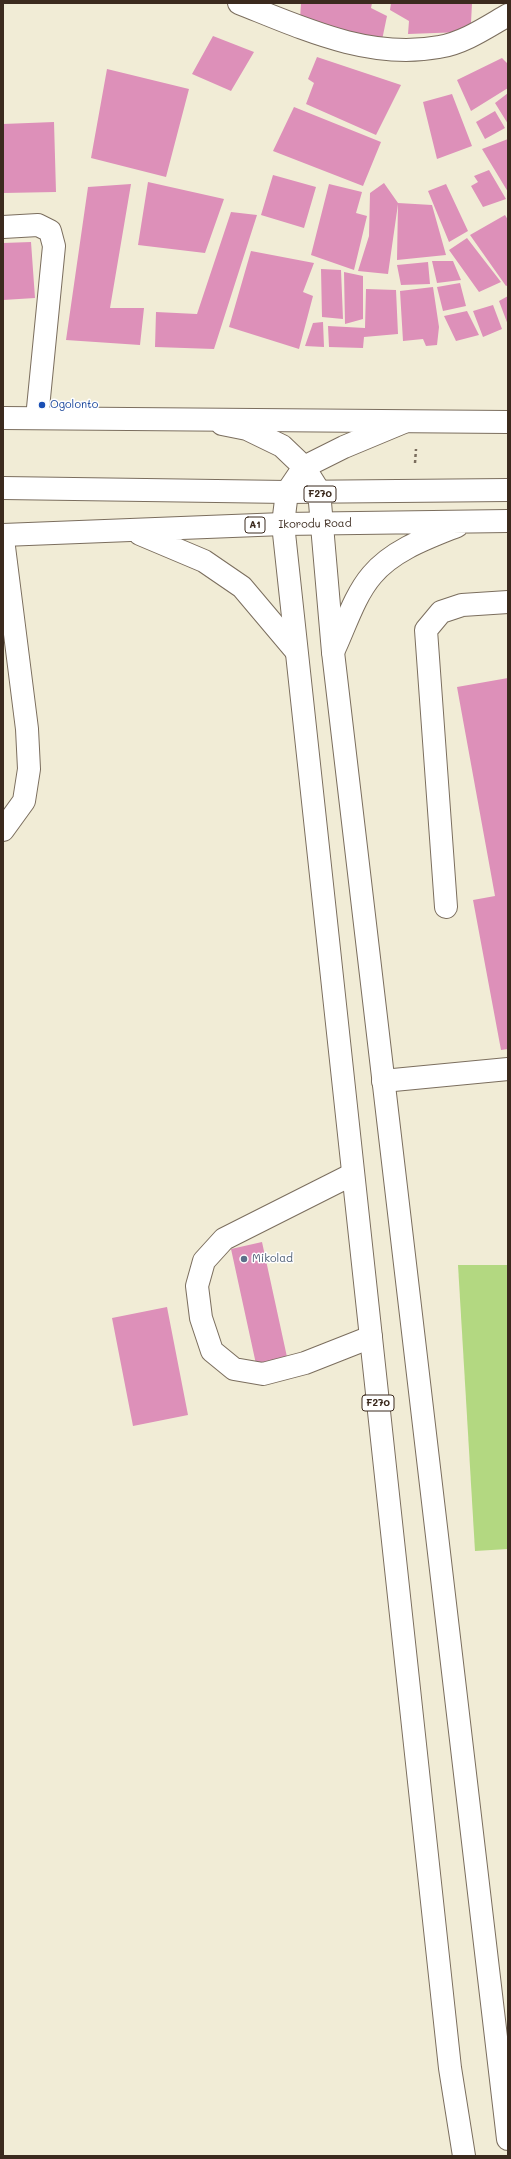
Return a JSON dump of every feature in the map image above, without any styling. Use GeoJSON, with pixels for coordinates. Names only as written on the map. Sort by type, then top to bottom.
{"type":"FeatureCollection","features":[{"type":"Feature","properties":{"kind":"main road"},"geometry":{"type":"LineString","coordinates":[[239,3],[336,41],[370,47],[405,50],[440,47],[477,34],[508,14]]}},
{"type":"Feature","properties":{"kind":"main road"},"geometry":{"type":"LineString","coordinates":[[3,227],[38,225],[50,231],[54,246],[37,418]]}},
{"type":"Feature","properties":{"kind":"main road"},"geometry":{"type":"LineString","coordinates":[[3,418],[191,418],[404,422],[508,422]]}},
{"type":"Feature","properties":{"kind":"main road","name":"F270"},"geometry":{"type":"LineString","coordinates":[[191,418],[247,429],[282,446],[304,467],[319,491],[334,652],[383,1081],[508,2139]]}},
{"type":"Feature","properties":{"kind":"main road","name":"F270"},"geometry":{"type":"LineString","coordinates":[[404,422],[344,447],[304,467],[287,492],[283,524],[450,2068],[464,2156]]}},
{"type":"Feature","properties":{"kind":"main road"},"geometry":{"type":"LineString","coordinates":[[3,488],[287,492],[443,492],[508,490]]}},
{"type":"Feature","properties":{"kind":"main road","name":"Ikorodu Road"},"geometry":{"type":"LineString","coordinates":[[3,535],[283,524],[508,521]]}},
{"type":"Feature","properties":{"kind":"main road"},"geometry":{"type":"LineString","coordinates":[[334,652],[354,606],[372,576],[391,557],[425,539],[467,522]]}},
{"type":"Feature","properties":{"kind":"main road"},"geometry":{"type":"LineString","coordinates":[[133,531],[204,560],[242,587],[296,650]]}},
{"type":"Feature","properties":{"kind":"main road"},"geometry":{"type":"LineString","coordinates":[[3,539],[6,586],[27,729],[29,769],[24,801],[3,830]]}},
{"type":"Feature","properties":{"kind":"main road"},"geometry":{"type":"LineString","coordinates":[[446,907],[426,630],[441,612],[462,605],[508,602]]}},
{"type":"Feature","properties":{"kind":"main road"},"geometry":{"type":"LineString","coordinates":[[383,1081],[508,1069]]}},
{"type":"Feature","properties":{"kind":"main road"},"geometry":{"type":"LineString","coordinates":[[353,1174],[224,1239],[204,1261],[196,1286],[201,1318],[212,1351],[234,1369],[263,1374],[305,1362],[371,1337]]}},
{"type":"Feature","properties":{"kind":"green space"},"geometry":{"type":"Polygon","coordinates":[[[458,1265],[508,1265],[508,1549],[475,1551],[458,1265]]]}},
{"type":"Feature","properties":{"kind":"building"},"geometry":{"type":"Polygon","coordinates":[[[301,3],[372,3],[371,8],[387,16],[382,40],[300,20],[301,3]]]}},
{"type":"Feature","properties":{"kind":"building"},"geometry":{"type":"Polygon","coordinates":[[[391,3],[472,3],[471,23],[463,32],[408,34],[409,21],[390,10],[391,3]]]}},
{"type":"Feature","properties":{"kind":"building"},"geometry":{"type":"Polygon","coordinates":[[[213,36],[254,52],[231,91],[192,74],[213,36]]]}},
{"type":"Feature","properties":{"kind":"building"},"geometry":{"type":"Polygon","coordinates":[[[317,57],[401,85],[376,135],[306,104],[314,83],[308,79],[317,57]]]}},
{"type":"Feature","properties":{"kind":"building"},"geometry":{"type":"Polygon","coordinates":[[[502,58],[508,64],[508,88],[471,111],[457,80],[502,58]]]}},
{"type":"Feature","properties":{"kind":"building"},"geometry":{"type":"Polygon","coordinates":[[[107,69],[189,89],[166,177],[91,158],[107,69]]]}},
{"type":"Feature","properties":{"kind":"building"},"geometry":{"type":"Polygon","coordinates":[[[508,93],[508,124],[495,103],[508,93]]]}},
{"type":"Feature","properties":{"kind":"building"},"geometry":{"type":"Polygon","coordinates":[[[452,94],[472,146],[437,159],[423,102],[452,94]]]}},
{"type":"Feature","properties":{"kind":"building"},"geometry":{"type":"Polygon","coordinates":[[[294,107],[381,142],[363,186],[273,151],[294,107]]]}},
{"type":"Feature","properties":{"kind":"building"},"geometry":{"type":"Polygon","coordinates":[[[495,111],[505,128],[485,139],[476,122],[495,111]]]}},
{"type":"Feature","properties":{"kind":"building"},"geometry":{"type":"Polygon","coordinates":[[[54,122],[56,192],[3,193],[3,124],[54,122]]]}},
{"type":"Feature","properties":{"kind":"building"},"geometry":{"type":"Polygon","coordinates":[[[508,139],[508,192],[482,149],[508,139]]]}},
{"type":"Feature","properties":{"kind":"building"},"geometry":{"type":"Polygon","coordinates":[[[489,170],[506,199],[483,207],[471,186],[478,182],[474,176],[489,170]]]}},
{"type":"Feature","properties":{"kind":"building"},"geometry":{"type":"Polygon","coordinates":[[[273,175],[316,187],[304,228],[261,215],[273,175]]]}},
{"type":"Feature","properties":{"kind":"building"},"geometry":{"type":"Polygon","coordinates":[[[148,182],[224,199],[205,253],[138,245],[148,182]]]}},
{"type":"Feature","properties":{"kind":"building"},"geometry":{"type":"Polygon","coordinates":[[[384,183],[398,203],[432,205],[446,255],[397,260],[398,204],[388,274],[358,271],[369,236],[370,193],[384,183]]]}},
{"type":"Feature","properties":{"kind":"building"},"geometry":{"type":"Polygon","coordinates":[[[131,184],[110,308],[144,308],[140,345],[66,340],[88,187],[131,184]]]}},
{"type":"Feature","properties":{"kind":"building"},"geometry":{"type":"Polygon","coordinates":[[[329,184],[362,192],[356,213],[367,216],[354,270],[311,255],[329,184]]]}},
{"type":"Feature","properties":{"kind":"building"},"geometry":{"type":"Polygon","coordinates":[[[446,184],[468,231],[449,242],[428,191],[446,184]]]}},
{"type":"Feature","properties":{"kind":"building"},"geometry":{"type":"Polygon","coordinates":[[[231,212],[257,215],[214,349],[155,347],[156,312],[197,314],[231,212]]]}},
{"type":"Feature","properties":{"kind":"building"},"geometry":{"type":"Polygon","coordinates":[[[505,215],[508,220],[508,285],[506,286],[470,235],[505,215]]]}},
{"type":"Feature","properties":{"kind":"building"},"geometry":{"type":"Polygon","coordinates":[[[467,238],[501,282],[479,292],[449,250],[467,238]]]}},
{"type":"Feature","properties":{"kind":"building"},"geometry":{"type":"Polygon","coordinates":[[[31,242],[35,298],[3,300],[3,243],[31,242]]]}},
{"type":"Feature","properties":{"kind":"building"},"geometry":{"type":"Polygon","coordinates":[[[251,251],[314,263],[303,292],[313,296],[299,349],[229,327],[251,251]]]}},
{"type":"Feature","properties":{"kind":"building"},"geometry":{"type":"Polygon","coordinates":[[[432,261],[453,261],[461,280],[437,283],[432,261]]]}},
{"type":"Feature","properties":{"kind":"building"},"geometry":{"type":"Polygon","coordinates":[[[428,262],[430,284],[401,285],[397,265],[428,262]]]}},
{"type":"Feature","properties":{"kind":"building"},"geometry":{"type":"Polygon","coordinates":[[[321,269],[341,270],[343,319],[322,317],[321,269]]]}},
{"type":"Feature","properties":{"kind":"building"},"geometry":{"type":"Polygon","coordinates":[[[344,272],[363,276],[363,319],[345,324],[344,272]]]}},
{"type":"Feature","properties":{"kind":"building"},"geometry":{"type":"Polygon","coordinates":[[[460,283],[466,306],[443,311],[437,287],[460,283]]]}},
{"type":"Feature","properties":{"kind":"building"},"geometry":{"type":"Polygon","coordinates":[[[433,287],[439,327],[437,345],[426,346],[423,339],[403,341],[400,291],[433,287]]]}},
{"type":"Feature","properties":{"kind":"building"},"geometry":{"type":"Polygon","coordinates":[[[366,289],[396,290],[398,334],[364,337],[363,348],[329,347],[328,326],[365,328],[366,289]]]}},
{"type":"Feature","properties":{"kind":"building"},"geometry":{"type":"Polygon","coordinates":[[[508,296],[508,325],[499,301],[508,296]]]}},
{"type":"Feature","properties":{"kind":"building"},"geometry":{"type":"Polygon","coordinates":[[[493,305],[502,329],[483,337],[473,311],[493,305]]]}},
{"type":"Feature","properties":{"kind":"building"},"geometry":{"type":"Polygon","coordinates":[[[467,311],[479,335],[456,341],[444,316],[467,311]]]}},
{"type":"Feature","properties":{"kind":"building"},"geometry":{"type":"Polygon","coordinates":[[[323,322],[324,347],[305,346],[313,323],[323,322]]]}},
{"type":"Feature","properties":{"kind":"building"},"geometry":{"type":"Polygon","coordinates":[[[508,678],[508,1049],[501,1050],[473,900],[495,896],[457,687],[508,678]]]}},
{"type":"Feature","properties":{"kind":"building"},"geometry":{"type":"Polygon","coordinates":[[[262,1242],[287,1357],[256,1364],[231,1249],[262,1242]]]}},
{"type":"Feature","properties":{"kind":"building"},"geometry":{"type":"Polygon","coordinates":[[[167,1307],[188,1415],[133,1426],[112,1318],[167,1307]]]}},
{"type":"Feature","properties":{"kind":"place","name":"Ogolonto"},"geometry":{"type":"Point","coordinates":[42,405]}},
{"type":"Feature","properties":{"kind":"place","name":"Mikolad"},"geometry":{"type":"Point","coordinates":[244,1259]}}]}
